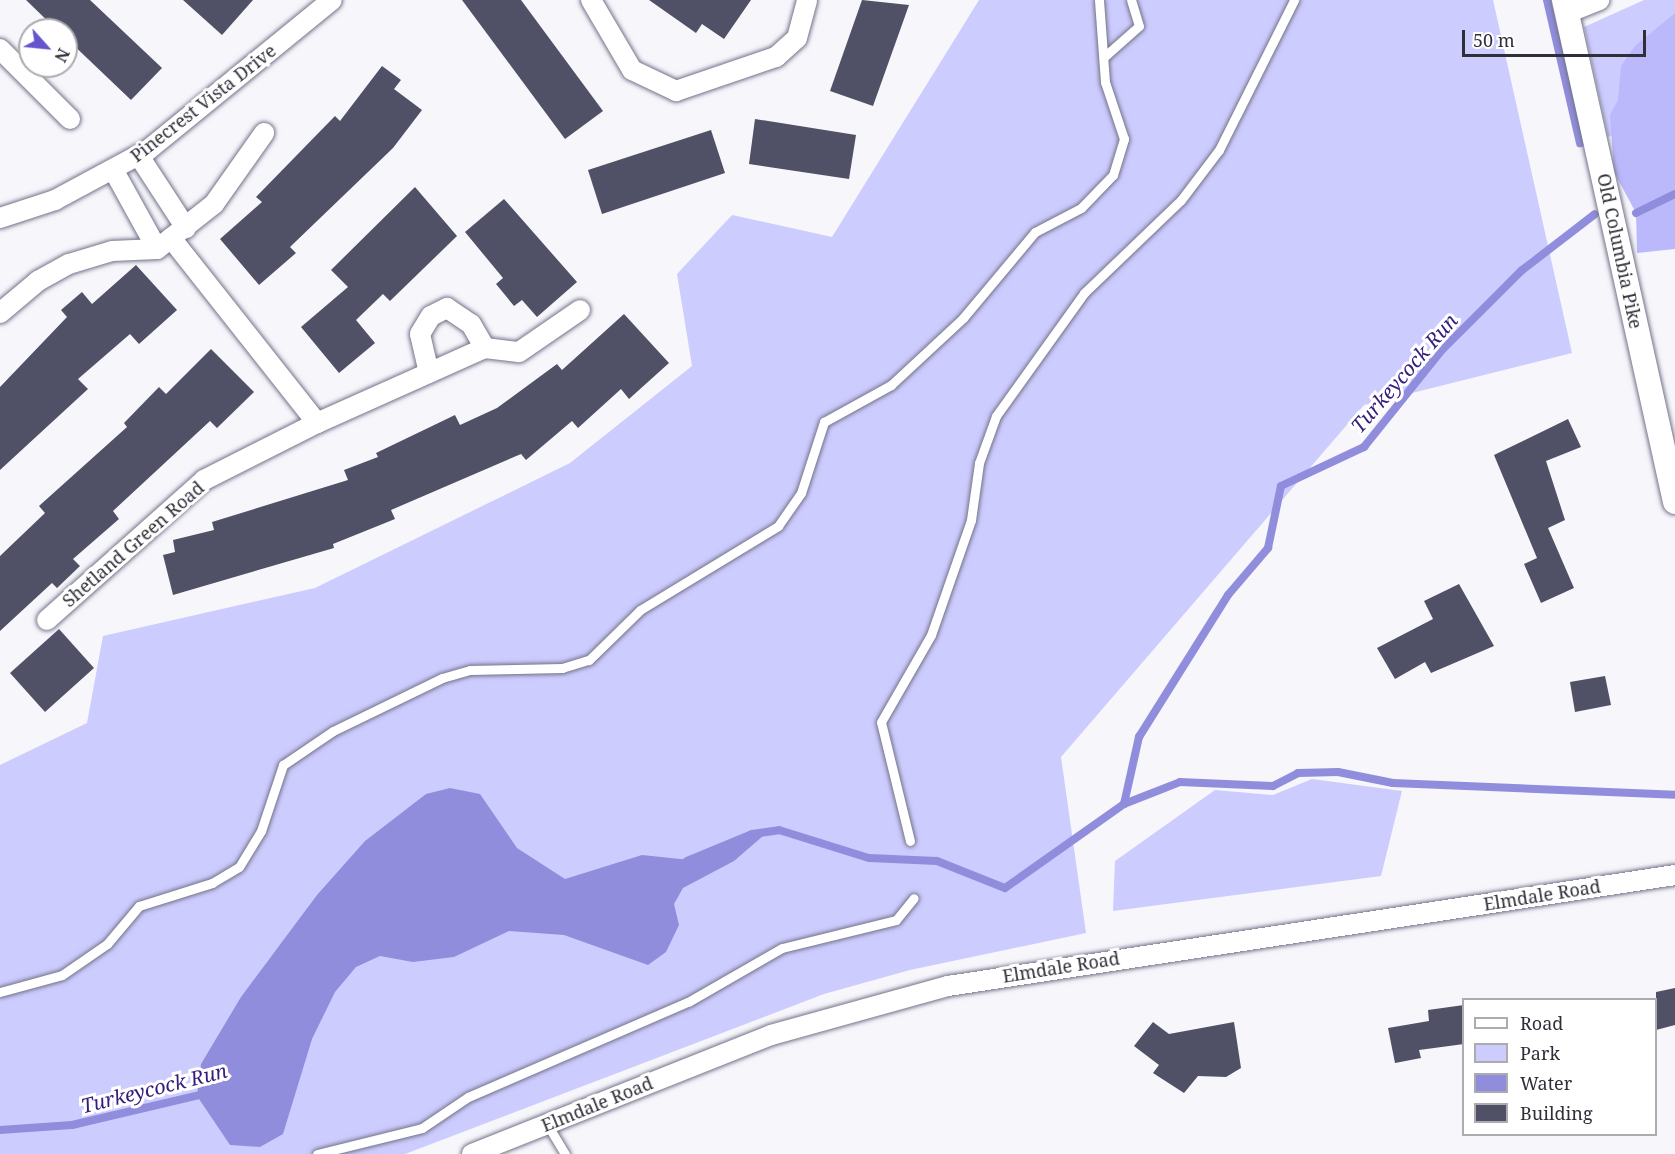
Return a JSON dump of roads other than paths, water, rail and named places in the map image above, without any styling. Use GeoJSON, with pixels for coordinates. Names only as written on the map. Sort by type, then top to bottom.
{"type":"FeatureCollection","features":[{"type":"Feature","properties":{"kind":"street"},"geometry":{"type":"LineString","coordinates":[[591,0],[632,70],[676,91],[776,57],[797,39],[807,0]]}},
{"type":"Feature","properties":{"kind":"street"},"geometry":{"type":"LineString","coordinates":[[1566,6],[1600,0]]}},
{"type":"Feature","properties":{"kind":"street","name":"Pinecrest Vista Drive"},"geometry":{"type":"LineString","coordinates":[[0,218],[114,171],[139,156],[327,1]]}},
{"type":"Feature","properties":{"kind":"street","name":"Old Columbia Pike"},"geometry":{"type":"LineString","coordinates":[[1566,6],[1675,502]]}},
{"type":"Feature","properties":{"kind":"street"},"geometry":{"type":"LineString","coordinates":[[0,49],[70,119]]}},
{"type":"Feature","properties":{"kind":"street"},"geometry":{"type":"LineString","coordinates":[[0,313],[38,281],[69,264],[112,251],[172,239],[214,204],[264,133]]}},
{"type":"Feature","properties":{"kind":"street"},"geometry":{"type":"LineString","coordinates":[[139,156],[172,239]]}},
{"type":"Feature","properties":{"kind":"street"},"geometry":{"type":"LineString","coordinates":[[114,171],[172,239],[317,423]]}},
{"type":"Feature","properties":{"kind":"street"},"geometry":{"type":"LineString","coordinates":[[429,373],[420,334],[431,316],[447,308],[471,324],[485,348],[519,352],[580,310]]}},
{"type":"Feature","properties":{"kind":"street","name":"Shetland Green Road"},"geometry":{"type":"LineString","coordinates":[[47,620],[204,480],[317,423],[485,348]]}},
{"type":"Feature","properties":{"kind":"street","name":"Elmdale Road"},"geometry":{"type":"LineString","coordinates":[[472,1154],[771,1035],[948,986],[1675,875]]}},
{"type":"Feature","properties":{"kind":"lane"},"geometry":{"type":"LineString","coordinates":[[0,992],[62,975],[107,944],[139,906],[212,883],[239,867],[261,831],[283,765],[333,731],[442,678],[470,670],[562,668],[588,660],[640,610],[778,526],[801,494],[824,422],[891,385],[963,318],[1035,232],[1081,208],[1113,175],[1124,139],[1105,82],[1105,56],[1099,0]]}},
{"type":"Feature","properties":{"kind":"lane"},"geometry":{"type":"LineString","coordinates":[[1105,56],[1139,26],[1131,0]]}},
{"type":"Feature","properties":{"kind":"lane"},"geometry":{"type":"LineString","coordinates":[[910,841],[880,722],[932,635],[971,520],[979,463],[996,416],[1084,292],[1181,200],[1219,150],[1294,0]]}},
{"type":"Feature","properties":{"kind":"lane"},"geometry":{"type":"LineString","coordinates":[[317,1154],[422,1128],[468,1097],[688,1002],[782,948],[896,920],[914,898]]}},
{"type":"Feature","properties":{"kind":"lane"},"geometry":{"type":"LineString","coordinates":[[547,1124],[565,1154]]}},
{"type":"Feature","properties":{"kind":"water"},"geometry":{"type":"Polygon","coordinates":[[[450,788],[480,794],[517,848],[565,879],[642,855],[690,860],[752,834],[763,836],[734,861],[683,888],[674,904],[679,925],[666,952],[648,965],[564,935],[509,931],[454,957],[413,962],[380,956],[356,967],[335,992],[312,1039],[283,1134],[260,1147],[230,1145],[197,1096],[201,1064],[241,997],[317,895],[365,841],[426,794],[450,788]]]}},
{"type":"Feature","properties":{"kind":"waterway"},"geometry":{"type":"LineString","coordinates":[[1547,0],[1580,143]]}},
{"type":"Feature","properties":{"kind":"waterway","name":"Turkeycock Run"},"geometry":{"type":"LineString","coordinates":[[1636,213],[1675,194]]}},
{"type":"Feature","properties":{"kind":"waterway","name":"Turkeycock Run"},"geometry":{"type":"LineString","coordinates":[[1124,804],[1139,737],[1228,595],[1268,548],[1281,486],[1364,447],[1442,350],[1521,271],[1595,214]]}},
{"type":"Feature","properties":{"kind":"waterway","name":"Turkeycock Run"},"geometry":{"type":"LineString","coordinates":[[687,861],[752,834],[779,830],[869,858],[937,861],[1005,888],[1124,804],[1180,782],[1273,786],[1298,773],[1338,772],[1393,783],[1675,795]]}},
{"type":"Feature","properties":{"kind":"waterway","name":"Turkeycock Run"},"geometry":{"type":"LineString","coordinates":[[0,1130],[72,1125],[204,1094]]}}]}
